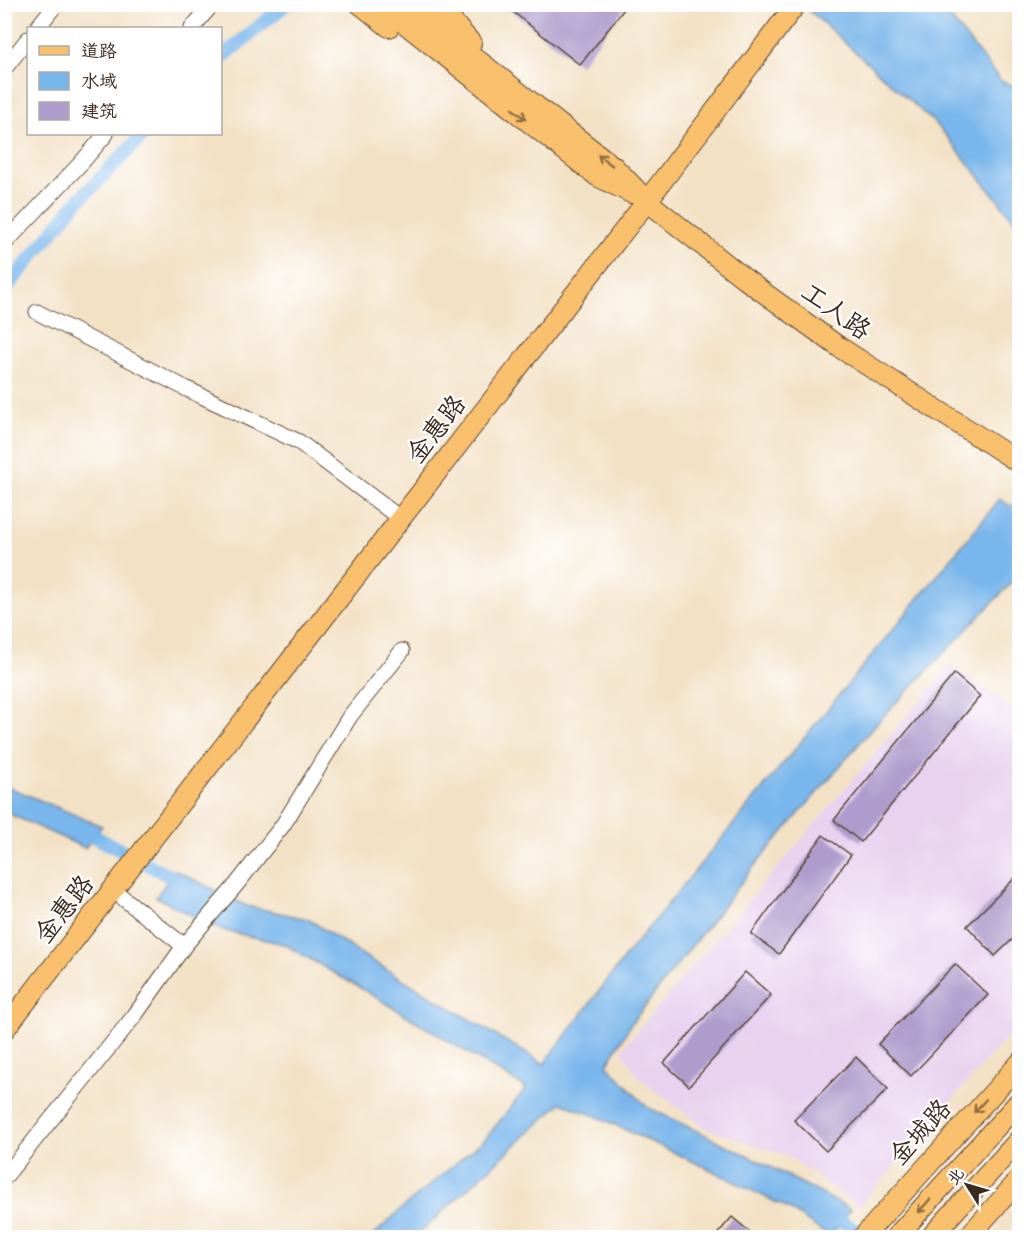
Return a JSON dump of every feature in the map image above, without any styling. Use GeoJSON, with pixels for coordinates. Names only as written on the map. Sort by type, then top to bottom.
{"type":"FeatureCollection","features":[{"type":"Feature","properties":{"kind":"main road"},"geometry":{"type":"LineString","coordinates":[[360,4],[442,68],[504,92]]}},
{"type":"Feature","properties":{"kind":"main road"},"geometry":{"type":"LineString","coordinates":[[380,4],[429,33]]}},
{"type":"Feature","properties":{"kind":"main road"},"geometry":{"type":"LineString","coordinates":[[406,4],[429,33]]}},
{"type":"Feature","properties":{"kind":"main road"},"geometry":{"type":"LineString","coordinates":[[431,4],[450,19],[504,92]]}},
{"type":"Feature","properties":{"kind":"main road","name":"金惠路"},"geometry":{"type":"LineString","coordinates":[[4,1030],[647,201],[796,4]]}},
{"type":"Feature","properties":{"kind":"main road","name":"工人路"},"geometry":{"type":"LineString","coordinates":[[429,33],[504,92],[614,168],[647,201],[745,279],[839,347],[1012,458]]}},
{"type":"Feature","properties":{"kind":"main road","name":"金城路"},"geometry":{"type":"LineString","coordinates":[[861,1238],[1020,1063]]}},
{"type":"Feature","properties":{"kind":"main road","name":"金城路"},"geometry":{"type":"LineString","coordinates":[[896,1237],[1020,1101]]}},
{"type":"Feature","properties":{"kind":"main road"},"geometry":{"type":"LineString","coordinates":[[930,1238],[1020,1139]]}},
{"type":"Feature","properties":{"kind":"main road"},"geometry":{"type":"LineString","coordinates":[[967,1238],[1020,1179]]}},
{"type":"Feature","properties":{"kind":"street"},"geometry":{"type":"LineString","coordinates":[[38,27],[56,4]]}},
{"type":"Feature","properties":{"kind":"street"},"geometry":{"type":"LineString","coordinates":[[193,27],[210,8],[206,4]]}},
{"type":"Feature","properties":{"kind":"street"},"geometry":{"type":"LineString","coordinates":[[4,69],[27,40]]}},
{"type":"Feature","properties":{"kind":"street"},"geometry":{"type":"LineString","coordinates":[[4,244],[105,135]]}},
{"type":"Feature","properties":{"kind":"street"},"geometry":{"type":"LineString","coordinates":[[37,312],[189,390],[299,442],[401,519]]}},
{"type":"Feature","properties":{"kind":"street"},"geometry":{"type":"LineString","coordinates":[[4,1178],[135,1014],[184,946],[283,825],[350,716],[402,651]]}},
{"type":"Feature","properties":{"kind":"street"},"geometry":{"type":"LineString","coordinates":[[117,884],[184,946]]}},
{"type":"Feature","properties":{"kind":"shaded area"},"geometry":{"type":"Polygon","coordinates":[[[951,665],[1019,714],[1019,1023],[859,1207],[788,1156],[705,1128],[640,1079],[621,1050],[951,665]]]}},
{"type":"Feature","properties":{"kind":"water"},"geometry":{"type":"Polygon","coordinates":[[[803,5],[940,5],[1001,81],[1019,87],[1019,226],[938,126],[803,5]]]}},
{"type":"Feature","properties":{"kind":"water"},"geometry":{"type":"Polygon","coordinates":[[[1000,499],[1019,512],[1019,575],[876,724],[755,865],[631,1024],[607,1065],[647,1107],[851,1209],[830,1237],[789,1209],[705,1167],[598,1117],[561,1103],[415,1237],[372,1237],[400,1210],[486,1138],[526,1088],[284,944],[221,930],[156,897],[175,870],[247,906],[308,919],[369,959],[544,1064],[631,949],[1000,499]]]}},
{"type":"Feature","properties":{"kind":"water"},"geometry":{"type":"Polygon","coordinates":[[[5,786],[102,826],[85,848],[5,812],[5,786]]]}},
{"type":"Feature","properties":{"kind":"building"},"geometry":{"type":"Polygon","coordinates":[[[503,4],[628,4],[580,65],[503,4]]]}},
{"type":"Feature","properties":{"kind":"building"},"geometry":{"type":"Polygon","coordinates":[[[954,674],[980,696],[861,842],[834,820],[954,674]]]}},
{"type":"Feature","properties":{"kind":"building"},"geometry":{"type":"Polygon","coordinates":[[[823,835],[851,855],[779,954],[751,934],[823,835]]]}},
{"type":"Feature","properties":{"kind":"building"},"geometry":{"type":"Polygon","coordinates":[[[1020,873],[1020,932],[995,956],[967,926],[1020,873]]]}},
{"type":"Feature","properties":{"kind":"building"},"geometry":{"type":"Polygon","coordinates":[[[955,964],[988,995],[911,1076],[878,1044],[955,964]]]}},
{"type":"Feature","properties":{"kind":"building"},"geometry":{"type":"Polygon","coordinates":[[[745,972],[771,995],[689,1086],[664,1063],[745,972]]]}},
{"type":"Feature","properties":{"kind":"building"},"geometry":{"type":"Polygon","coordinates":[[[856,1057],[888,1089],[826,1151],[794,1120],[856,1057]]]}},
{"type":"Feature","properties":{"kind":"building"},"geometry":{"type":"Polygon","coordinates":[[[732,1217],[757,1238],[714,1238],[732,1217]]]}},
{"type":"Feature","properties":{"kind":"waterway"},"geometry":{"type":"LineString","coordinates":[[222,57],[286,4]]}},
{"type":"Feature","properties":{"kind":"waterway"},"geometry":{"type":"LineString","coordinates":[[4,291],[76,203],[143,135]]}},
{"type":"Feature","properties":{"kind":"waterway"},"geometry":{"type":"LineString","coordinates":[[1005,524],[1020,506]]}},
{"type":"Feature","properties":{"kind":"waterway"},"geometry":{"type":"LineString","coordinates":[[80,829],[185,884]]}},
{"type":"Feature","properties":{"kind":"waterway"},"geometry":{"type":"LineString","coordinates":[[826,1212],[868,1238]]}}]}
